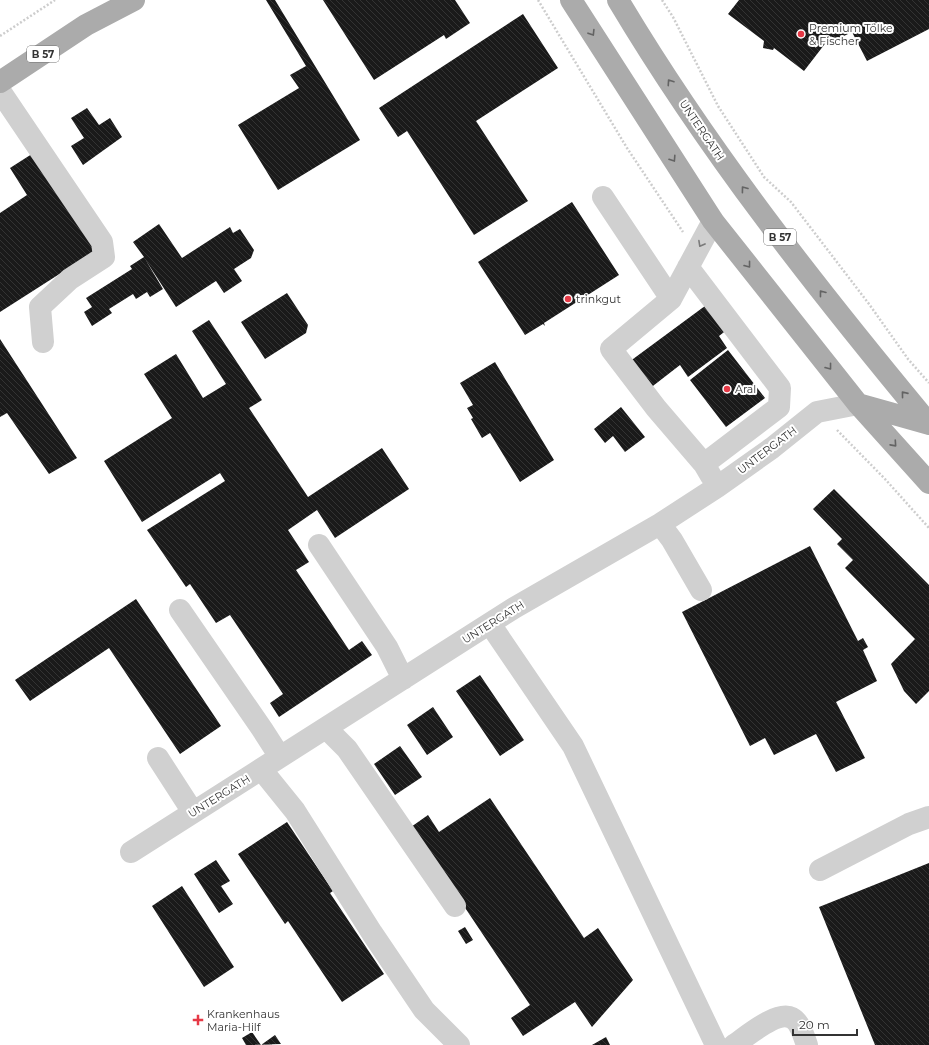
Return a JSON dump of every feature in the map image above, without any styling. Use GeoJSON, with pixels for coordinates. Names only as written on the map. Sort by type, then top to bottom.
{"type":"FeatureCollection","features":[{"type":"Feature","properties":{"kind":"main road","name":"B 57"},"geometry":{"type":"LineString","coordinates":[[86,26],[116,0]]}},
{"type":"Feature","properties":{"kind":"main road","name":"B 57"},"geometry":{"type":"LineString","coordinates":[[0,82],[86,26],[134,0]]}},
{"type":"Feature","properties":{"kind":"main road"},"geometry":{"type":"LineString","coordinates":[[571,0],[714,222],[858,404],[929,483]]}},
{"type":"Feature","properties":{"kind":"main road","name":"UNTERGATH"},"geometry":{"type":"LineString","coordinates":[[618,0],[643,41],[720,157],[827,298],[929,424]]}},
{"type":"Feature","properties":{"kind":"main road","name":"UNTERGATH"},"geometry":{"type":"LineString","coordinates":[[858,404],[929,424]]}},
{"type":"Feature","properties":{"kind":"lane"},"geometry":{"type":"LineString","coordinates":[[0,91],[102,242],[104,257],[70,279],[40,307],[43,342]]}},
{"type":"Feature","properties":{"kind":"lane"},"geometry":{"type":"LineString","coordinates":[[603,196],[671,299]]}},
{"type":"Feature","properties":{"kind":"lane"},"geometry":{"type":"LineString","coordinates":[[714,222],[671,299],[612,349],[656,408],[704,464],[717,487]]}},
{"type":"Feature","properties":{"kind":"lane"},"geometry":{"type":"LineString","coordinates":[[688,267],[780,388],[779,407],[704,464]]}},
{"type":"Feature","properties":{"kind":"lane","name":"UNTERGATH"},"geometry":{"type":"LineString","coordinates":[[131,852],[490,624],[660,524],[717,487],[772,448],[817,412],[858,404]]}},
{"type":"Feature","properties":{"kind":"lane"},"geometry":{"type":"LineString","coordinates":[[660,524],[672,540],[700,590]]}},
{"type":"Feature","properties":{"kind":"lane"},"geometry":{"type":"LineString","coordinates":[[319,545],[387,647],[403,679]]}},
{"type":"Feature","properties":{"kind":"lane"},"geometry":{"type":"LineString","coordinates":[[180,610],[280,757]]}},
{"type":"Feature","properties":{"kind":"lane"},"geometry":{"type":"LineString","coordinates":[[490,624],[573,746],[716,1045]]}},
{"type":"Feature","properties":{"kind":"lane"},"geometry":{"type":"LineString","coordinates":[[326,728],[347,749],[455,906]]}},
{"type":"Feature","properties":{"kind":"lane"},"geometry":{"type":"LineString","coordinates":[[158,758],[189,806],[189,815]]}},
{"type":"Feature","properties":{"kind":"lane"},"geometry":{"type":"LineString","coordinates":[[261,769],[296,811],[372,933],[424,1010],[459,1045]]}},
{"type":"Feature","properties":{"kind":"lane"},"geometry":{"type":"LineString","coordinates":[[820,870],[909,824],[929,816]]}},
{"type":"Feature","properties":{"kind":"lane"},"geometry":{"type":"LineString","coordinates":[[734,1045],[762,1025],[773,1019],[784,1016],[792,1018],[797,1023],[807,1045]]}},
{"type":"Feature","properties":{"kind":"path"},"geometry":{"type":"LineString","coordinates":[[0,36],[55,0]]}},
{"type":"Feature","properties":{"kind":"path"},"geometry":{"type":"LineString","coordinates":[[662,0],[718,106],[764,177],[792,202],[869,304],[908,359],[929,384]]}},
{"type":"Feature","properties":{"kind":"building"},"geometry":{"type":"Polygon","coordinates":[[[266,0],[275,0],[360,140],[278,190],[238,125],[299,88],[290,75],[306,66],[266,0]]]}},
{"type":"Feature","properties":{"kind":"building"},"geometry":{"type":"Polygon","coordinates":[[[323,0],[455,0],[470,23],[446,39],[444,35],[374,80],[323,0]]]}},
{"type":"Feature","properties":{"kind":"building","name":"Premium Tölke & Fischer"},"geometry":{"type":"Polygon","coordinates":[[[739,0],[929,0],[929,29],[867,61],[852,32],[834,41],[831,36],[804,71],[774,48],[773,50],[763,48],[764,41],[728,14],[739,0]]]}},
{"type":"Feature","properties":{"kind":"building"},"geometry":{"type":"Polygon","coordinates":[[[523,14],[558,68],[476,121],[528,201],[474,235],[407,131],[398,137],[379,108],[523,14]]]}},
{"type":"Feature","properties":{"kind":"building"},"geometry":{"type":"Polygon","coordinates":[[[87,108],[99,125],[110,118],[122,137],[83,165],[71,146],[84,138],[71,118],[87,108]]]}},
{"type":"Feature","properties":{"kind":"building"},"geometry":{"type":"Polygon","coordinates":[[[35,152],[97,250],[0,312],[0,213],[27,195],[10,168],[35,152]]]}},
{"type":"Feature","properties":{"kind":"building"},"geometry":{"type":"Polygon","coordinates":[[[572,202],[619,275],[544,323],[545,326],[543,324],[525,335],[478,262],[572,202]]]}},
{"type":"Feature","properties":{"kind":"building"},"geometry":{"type":"Polygon","coordinates":[[[159,224],[182,258],[230,227],[233,233],[240,229],[254,250],[251,258],[234,269],[242,281],[224,293],[216,281],[176,307],[145,259],[163,289],[150,297],[147,292],[136,299],[133,294],[109,309],[112,313],[92,326],[84,312],[92,307],[86,298],[132,269],[130,266],[144,257],[133,242],[159,224]]]}},
{"type":"Feature","properties":{"kind":"building"},"geometry":{"type":"Polygon","coordinates":[[[287,293],[308,325],[306,333],[265,359],[241,322],[287,293]]]}},
{"type":"Feature","properties":{"kind":"building"},"geometry":{"type":"Polygon","coordinates":[[[709,303],[728,329],[719,336],[727,348],[688,377],[680,365],[649,389],[629,362],[709,303]]]}},
{"type":"Feature","properties":{"kind":"building"},"geometry":{"type":"Polygon","coordinates":[[[209,320],[262,400],[249,408],[308,497],[382,448],[409,489],[335,538],[317,510],[288,530],[309,562],[296,570],[349,650],[362,641],[372,655],[279,717],[270,703],[283,694],[230,615],[216,623],[190,584],[186,587],[147,530],[225,481],[220,473],[142,522],[104,461],[172,418],[144,374],[176,354],[203,398],[226,384],[192,331],[209,320]]]}},
{"type":"Feature","properties":{"kind":"building"},"geometry":{"type":"Polygon","coordinates":[[[0,339],[77,458],[49,474],[7,413],[0,417],[0,339]]]}},
{"type":"Feature","properties":{"kind":"building","name":"Aral"},"geometry":{"type":"Polygon","coordinates":[[[728,350],[765,398],[726,427],[690,380],[728,350]]]}},
{"type":"Feature","properties":{"kind":"building"},"geometry":{"type":"Polygon","coordinates":[[[495,362],[554,460],[520,482],[490,433],[482,438],[471,419],[473,418],[467,408],[473,405],[460,383],[495,362]]]}},
{"type":"Feature","properties":{"kind":"building"},"geometry":{"type":"Polygon","coordinates":[[[621,407],[645,437],[625,452],[613,436],[605,443],[594,429],[621,407]]]}},
{"type":"Feature","properties":{"kind":"building"},"geometry":{"type":"Polygon","coordinates":[[[834,489],[929,585],[929,691],[916,704],[904,691],[891,664],[915,639],[845,568],[853,560],[837,544],[842,539],[813,509],[834,489]]]}},
{"type":"Feature","properties":{"kind":"building"},"geometry":{"type":"Polygon","coordinates":[[[810,546],[858,641],[863,638],[868,647],[863,650],[877,681],[836,702],[865,758],[836,772],[816,734],[774,755],[765,738],[750,746],[682,612],[810,546]]]}},
{"type":"Feature","properties":{"kind":"building"},"geometry":{"type":"Polygon","coordinates":[[[136,599],[221,726],[180,754],[109,648],[30,701],[15,680],[136,599]]]}},
{"type":"Feature","properties":{"kind":"building"},"geometry":{"type":"Polygon","coordinates":[[[480,675],[524,740],[500,756],[456,691],[480,675]]]}},
{"type":"Feature","properties":{"kind":"building"},"geometry":{"type":"Polygon","coordinates":[[[433,707],[453,737],[427,755],[407,725],[433,707]]]}},
{"type":"Feature","properties":{"kind":"building"},"geometry":{"type":"Polygon","coordinates":[[[400,746],[422,777],[395,795],[374,764],[400,746]]]}},
{"type":"Feature","properties":{"kind":"building"},"geometry":{"type":"Polygon","coordinates":[[[490,798],[584,938],[598,928],[633,980],[592,1027],[575,1002],[523,1036],[511,1018],[530,1005],[411,827],[428,815],[439,832],[490,798]]]}},
{"type":"Feature","properties":{"kind":"building"},"geometry":{"type":"Polygon","coordinates":[[[287,822],[333,891],[330,893],[384,974],[342,1002],[288,921],[285,924],[238,854],[287,822]]]}},
{"type":"Feature","properties":{"kind":"building"},"geometry":{"type":"Polygon","coordinates":[[[216,860],[230,881],[221,886],[233,904],[219,913],[194,874],[216,860]]]}},
{"type":"Feature","properties":{"kind":"building"},"geometry":{"type":"Polygon","coordinates":[[[929,863],[929,1045],[875,1045],[819,907],[929,863]]]}},
{"type":"Feature","properties":{"kind":"building"},"geometry":{"type":"Polygon","coordinates":[[[182,886],[234,967],[204,987],[152,906],[182,886]]]}},
{"type":"Feature","properties":{"kind":"building"},"geometry":{"type":"Polygon","coordinates":[[[465,927],[473,940],[466,944],[458,931],[465,927]]]}},
{"type":"Feature","properties":{"kind":"building"},"geometry":{"type":"Polygon","coordinates":[[[252,1032],[261,1045],[246,1045],[242,1038],[252,1032]]]}},
{"type":"Feature","properties":{"kind":"building"},"geometry":{"type":"Polygon","coordinates":[[[275,1035],[281,1044],[262,1045],[275,1035]]]}},
{"type":"Feature","properties":{"kind":"building"},"geometry":{"type":"Polygon","coordinates":[[[606,1037],[610,1045],[592,1045],[606,1037]]]}},
{"type":"Feature","properties":{"kind":"place","name":"Premium Tölke & Fischer"},"geometry":{"type":"Point","coordinates":[801,34]}},
{"type":"Feature","properties":{"kind":"place","name":"trinkgut"},"geometry":{"type":"Point","coordinates":[568,299]}},
{"type":"Feature","properties":{"kind":"place","name":"Aral"},"geometry":{"type":"Point","coordinates":[727,389]}},
{"type":"Feature","properties":{"kind":"place","name":"Krankenhaus Maria-Hilf"},"geometry":{"type":"Point","coordinates":[198,1020]}}]}
